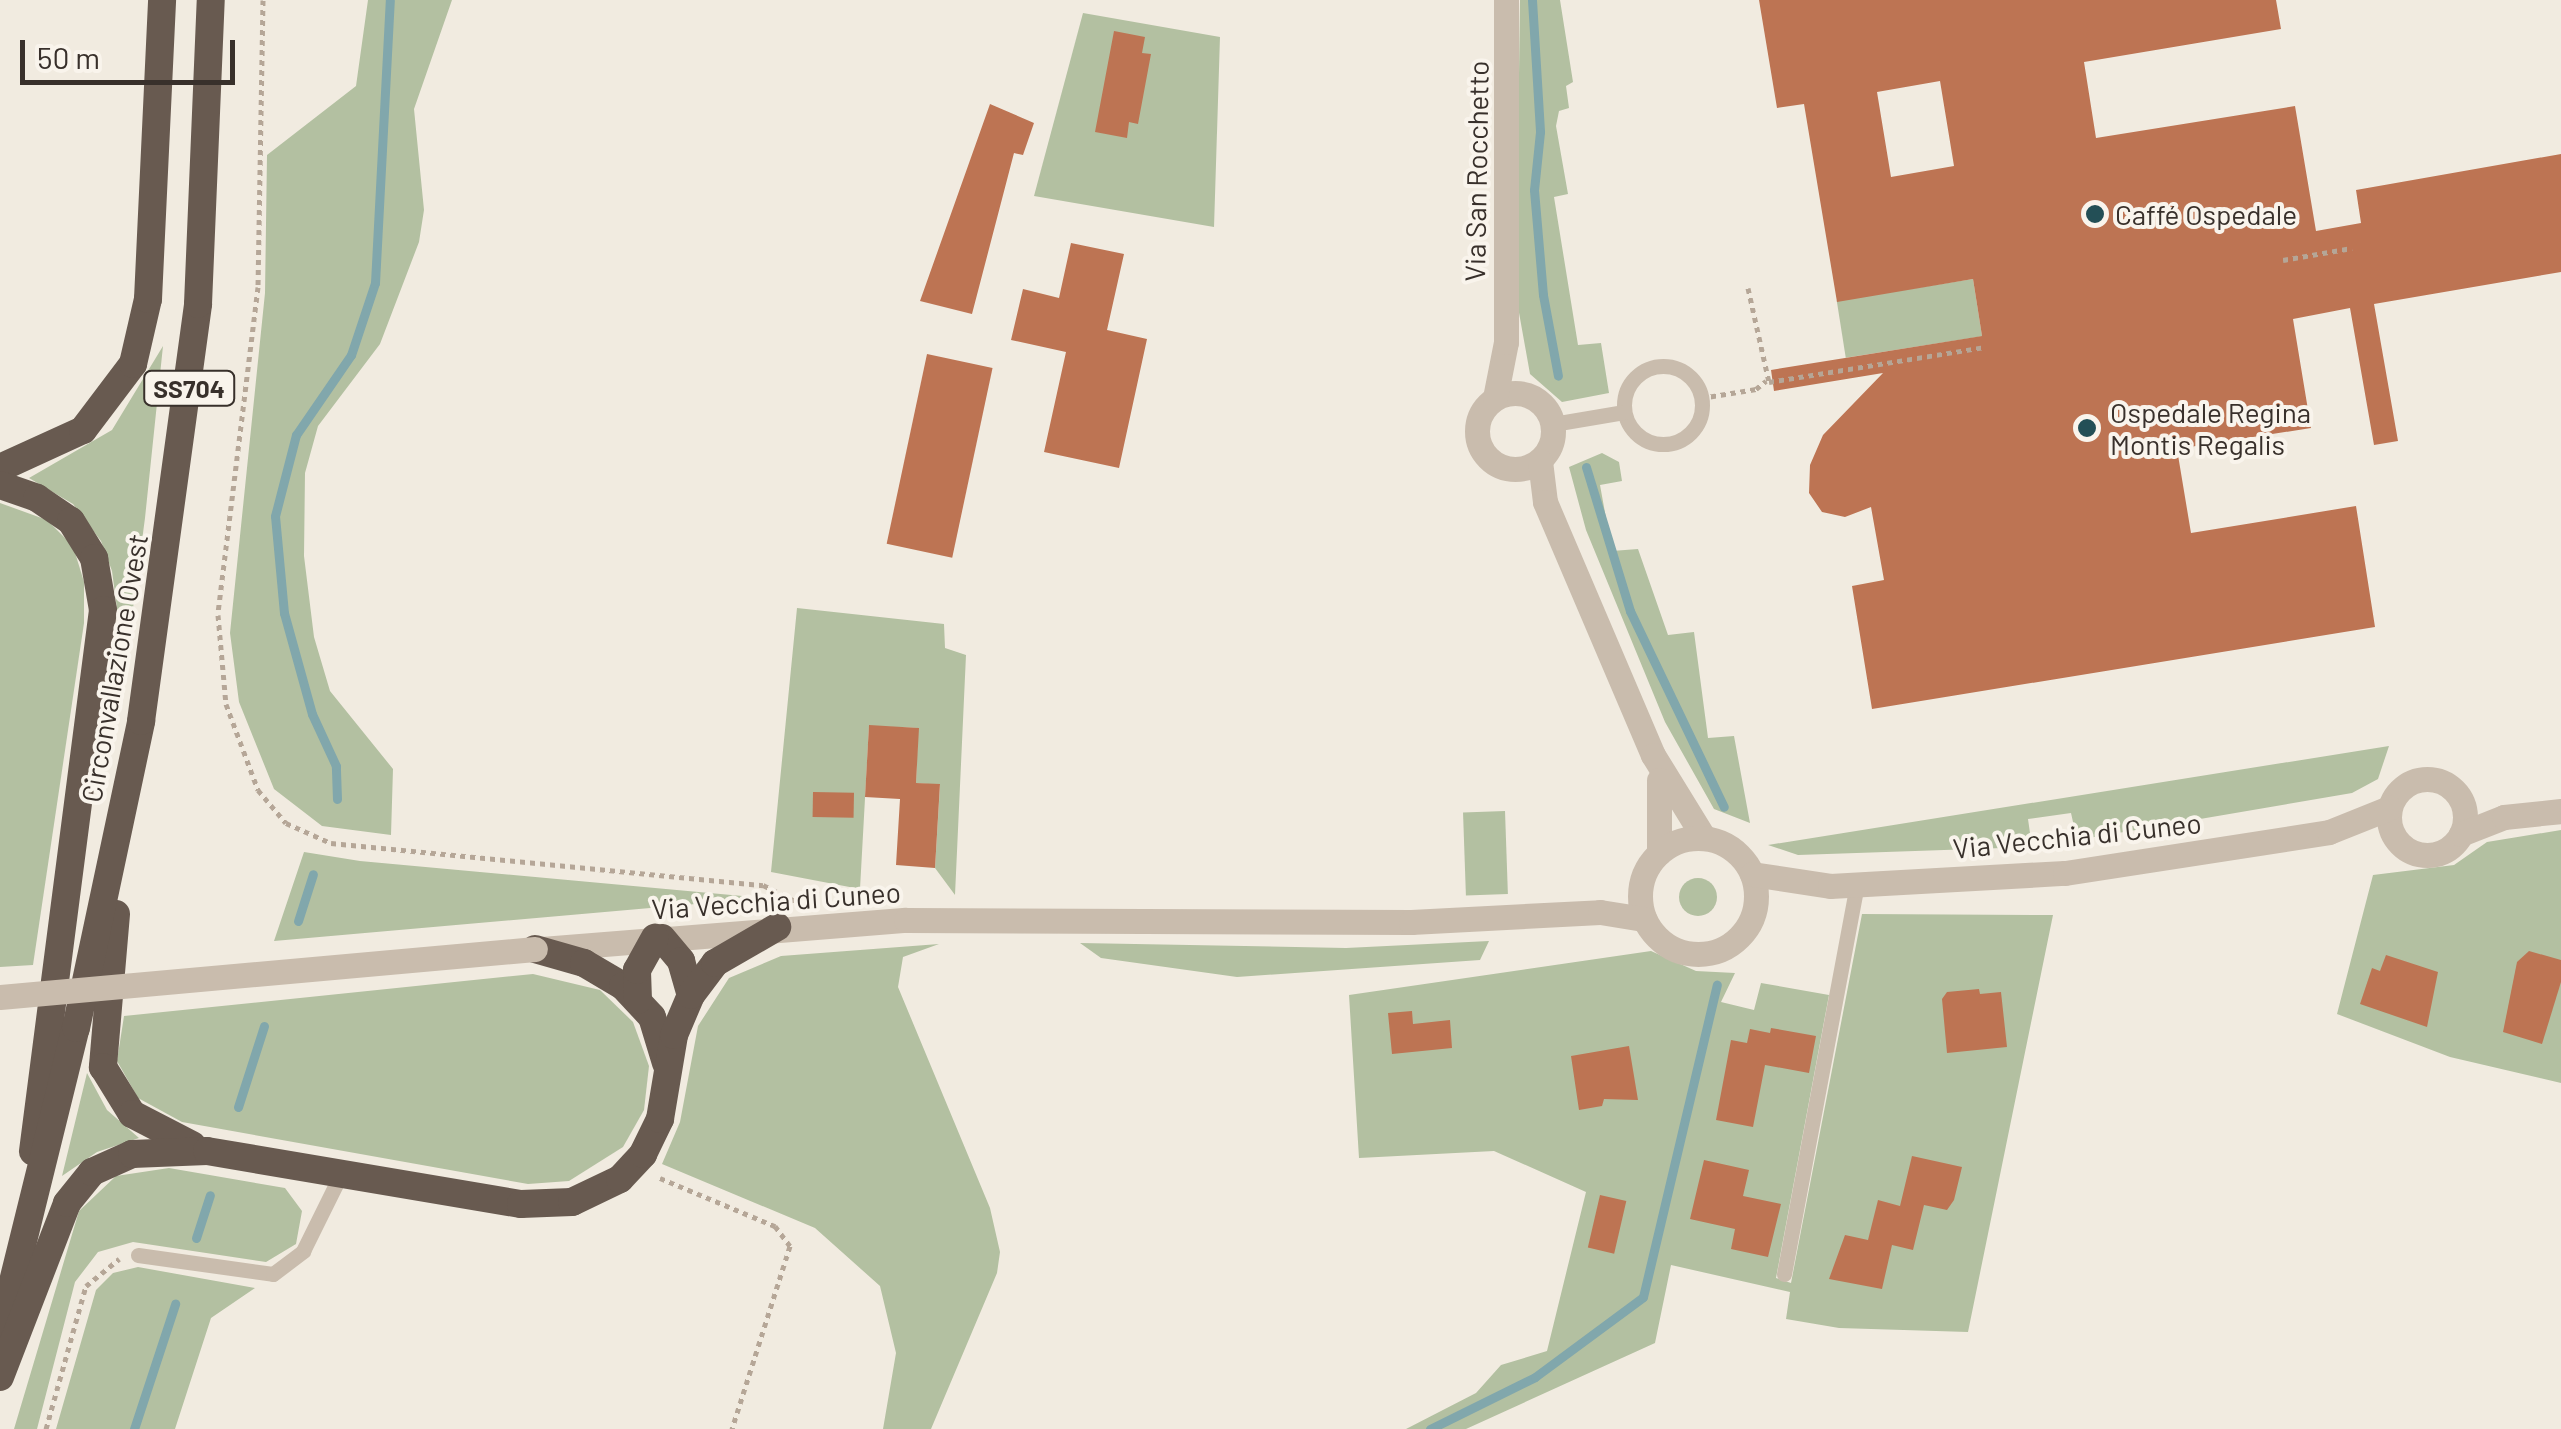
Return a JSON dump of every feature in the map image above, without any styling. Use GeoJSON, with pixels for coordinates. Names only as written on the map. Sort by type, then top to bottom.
{"type":"FeatureCollection","features":[{"type":"Feature","properties":{"kind":"highway"},"geometry":{"type":"LineString","coordinates":[[0,468],[83,430],[132,364],[148,299],[162,0]]}},
{"type":"Feature","properties":{"kind":"highway","name":"Circonvallazione Ovest"},"geometry":{"type":"LineString","coordinates":[[0,1334],[28,1228],[131,772],[198,304],[211,0]]}},
{"type":"Feature","properties":{"kind":"highway"},"geometry":{"type":"LineString","coordinates":[[0,485],[37,498],[71,521],[94,558],[102,610],[35,1116],[28,1228]]}},
{"type":"Feature","properties":{"kind":"highway"},"geometry":{"type":"LineString","coordinates":[[131,772],[103,1067],[132,1114],[207,1151]]}},
{"type":"Feature","properties":{"kind":"highway"},"geometry":{"type":"LineString","coordinates":[[0,1377],[78,1186],[132,1154],[207,1151],[546,1205],[597,1192],[634,1167],[660,1119],[668,1070],[690,994],[715,963],[778,926]]}},
{"type":"Feature","properties":{"kind":"highway"},"geometry":{"type":"LineString","coordinates":[[638,1000],[637,970],[659,938],[680,961],[690,994]]}},
{"type":"Feature","properties":{"kind":"highway"},"geometry":{"type":"LineString","coordinates":[[536,949],[604,972],[638,1000],[659,1031],[668,1070]]}},
{"type":"Feature","properties":{"kind":"street","name":"Via San Rocchetto"},"geometry":{"type":"LineString","coordinates":[[1506,0],[1506,342],[1495,398],[1477,424],[1478,440],[1484,454],[1512,470],[1545,502]]}},
{"type":"Feature","properties":{"kind":"street","name":"Via San Rocchetto"},"geometry":{"type":"LineString","coordinates":[[1506,342],[1530,396],[1553,424],[1540,461],[1545,502],[1652,755],[1663,796],[1659,853]]}},
{"type":"Feature","properties":{"kind":"street"},"geometry":{"type":"LineString","coordinates":[[1495,398],[1530,396]]}},
{"type":"Feature","properties":{"kind":"street"},"geometry":{"type":"LineString","coordinates":[[1512,470],[1540,461]]}},
{"type":"Feature","properties":{"kind":"street","name":"Via San Rocchetto"},"geometry":{"type":"LineString","coordinates":[[1652,755],[1704,838]]}},
{"type":"Feature","properties":{"kind":"street","name":"Via Vecchia di Cuneo"},"geometry":{"type":"LineString","coordinates":[[2329,832],[2390,808],[2416,780],[2446,784],[2459,795],[2551,811]]}},
{"type":"Feature","properties":{"kind":"street"},"geometry":{"type":"LineString","coordinates":[[2459,795],[2461,834]]}},
{"type":"Feature","properties":{"kind":"street"},"geometry":{"type":"LineString","coordinates":[[2390,808],[2393,835]]}},
{"type":"Feature","properties":{"kind":"street","name":"Via Vecchia di Cuneo"},"geometry":{"type":"LineString","coordinates":[[1752,874],[1830,886],[2066,873],[2329,832],[2393,835],[2419,854],[2446,850],[2461,834],[2482,822],[2551,811]]}},
{"type":"Feature","properties":{"kind":"street"},"geometry":{"type":"LineString","coordinates":[[1644,920],[1640,886],[1659,853],[1704,838],[1733,850],[1752,874],[1754,912]]}},
{"type":"Feature","properties":{"kind":"street","name":"Via Vecchia di Cuneo"},"geometry":{"type":"LineString","coordinates":[[1558,913],[1640,886]]}},
{"type":"Feature","properties":{"kind":"street","name":"Via Vecchia di Cuneo"},"geometry":{"type":"LineString","coordinates":[[0,997],[823,924],[1411,922],[1558,913],[1644,920],[1658,939],[1702,954],[1743,933],[1754,912],[1830,886]]}},
{"type":"Feature","properties":{"kind":"lane"},"geometry":{"type":"LineString","coordinates":[[1654,366],[1688,374],[1701,398],[1697,425],[1671,443],[1637,435],[1624,412],[1628,386],[1654,366]]}},
{"type":"Feature","properties":{"kind":"lane"},"geometry":{"type":"LineString","coordinates":[[1553,424],[1624,412]]}},
{"type":"Feature","properties":{"kind":"lane"},"geometry":{"type":"LineString","coordinates":[[1784,1274],[1857,885]]}},
{"type":"Feature","properties":{"kind":"lane"},"geometry":{"type":"LineString","coordinates":[[138,1255],[273,1274],[304,1251],[341,1174]]}},
{"type":"Feature","properties":{"kind":"path"},"geometry":{"type":"LineString","coordinates":[[263,0],[256,308],[218,615],[226,704],[258,790],[286,823],[331,843],[762,885],[785,893],[823,924]]}},
{"type":"Feature","properties":{"kind":"path"},"geometry":{"type":"LineString","coordinates":[[2283,260],[2352,248]]}},
{"type":"Feature","properties":{"kind":"path"},"geometry":{"type":"LineString","coordinates":[[1748,288],[1769,381]]}},
{"type":"Feature","properties":{"kind":"path"},"geometry":{"type":"LineString","coordinates":[[1701,398],[1756,388],[1769,381],[1984,346]]}},
{"type":"Feature","properties":{"kind":"path"},"geometry":{"type":"LineString","coordinates":[[634,1167],[775,1226],[787,1238],[789,1265],[732,1429]]}},
{"type":"Feature","properties":{"kind":"path"},"geometry":{"type":"LineString","coordinates":[[46,1429],[86,1286],[108,1264],[138,1255]]}},
{"type":"Feature","properties":{"kind":"green space"},"geometry":{"type":"Polygon","coordinates":[[[368,0],[452,0],[414,109],[424,210],[419,242],[380,344],[318,426],[305,473],[304,556],[314,637],[330,691],[393,769],[391,835],[322,826],[274,789],[239,702],[230,633],[265,293],[267,155],[356,86],[368,0]]]}},
{"type":"Feature","properties":{"kind":"green space"},"geometry":{"type":"Polygon","coordinates":[[[1520,0],[1560,0],[1573,82],[1566,86],[1569,108],[1559,111],[1556,126],[1568,194],[1554,197],[1578,345],[1601,343],[1609,393],[1562,402],[1530,374],[1516,296],[1520,0]]]}},
{"type":"Feature","properties":{"kind":"green space"},"geometry":{"type":"Polygon","coordinates":[[[1083,13],[1220,37],[1214,227],[1034,196],[1083,13]]]}},
{"type":"Feature","properties":{"kind":"green space"},"geometry":{"type":"Polygon","coordinates":[[[1973,279],[1982,336],[1846,358],[1837,301],[1973,279]]]}},
{"type":"Feature","properties":{"kind":"green space"},"geometry":{"type":"Polygon","coordinates":[[[163,346],[125,669],[112,571],[101,541],[73,504],[29,478],[112,430],[163,346]]]}},
{"type":"Feature","properties":{"kind":"green space"},"geometry":{"type":"Polygon","coordinates":[[[1602,453],[1619,462],[1622,481],[1600,485],[1612,551],[1638,549],[1668,635],[1694,632],[1708,738],[1734,736],[1750,823],[1714,809],[1665,722],[1586,530],[1569,467],[1602,453]]]}},
{"type":"Feature","properties":{"kind":"green space"},"geometry":{"type":"Polygon","coordinates":[[[0,503],[47,520],[73,546],[84,582],[84,623],[33,965],[0,967],[0,503]]]}},
{"type":"Feature","properties":{"kind":"green space"},"geometry":{"type":"Polygon","coordinates":[[[797,608],[944,624],[945,648],[966,655],[955,895],[935,868],[940,785],[916,783],[918,728],[869,726],[860,889],[771,872],[797,608]]]}},
{"type":"Feature","properties":{"kind":"green space"},"geometry":{"type":"Polygon","coordinates":[[[2389,746],[2378,779],[2352,793],[2077,840],[2071,813],[2028,819],[2032,847],[1798,855],[1768,845],[2389,746]]]}},
{"type":"Feature","properties":{"kind":"green space"},"geometry":{"type":"Polygon","coordinates":[[[1505,811],[1508,894],[1466,895],[1463,812],[1505,811]]]}},
{"type":"Feature","properties":{"kind":"green space"},"geometry":{"type":"Polygon","coordinates":[[[2561,830],[2561,1083],[2450,1057],[2337,1014],[2373,875],[2454,865],[2487,842],[2561,830]]]}},
{"type":"Feature","properties":{"kind":"green space"},"geometry":{"type":"Polygon","coordinates":[[[304,852],[360,861],[765,898],[274,941],[304,852]]]}},
{"type":"Feature","properties":{"kind":"green space"},"geometry":{"type":"Polygon","coordinates":[[[1698,878],[1712,883],[1717,897],[1712,911],[1698,916],[1684,911],[1679,897],[1684,883],[1698,878]]]}},
{"type":"Feature","properties":{"kind":"green space"},"geometry":{"type":"Polygon","coordinates":[[[1862,914],[2053,915],[1968,1332],[1839,1328],[1786,1319],[1790,1292],[1671,1265],[1655,1343],[1466,1429],[1406,1429],[1476,1393],[1501,1365],[1547,1351],[1586,1192],[1494,1151],[1359,1158],[1349,995],[1651,951],[1696,971],[1735,973],[1721,1002],[1754,1010],[1761,983],[1829,995],[1776,1278],[1791,1283],[1862,914]]]}},
{"type":"Feature","properties":{"kind":"green space"},"geometry":{"type":"Polygon","coordinates":[[[1489,941],[1480,960],[1237,977],[1101,958],[1080,943],[1346,948],[1489,941]]]}},
{"type":"Feature","properties":{"kind":"green space"},"geometry":{"type":"Polygon","coordinates":[[[939,944],[903,957],[898,987],[990,1208],[1000,1252],[997,1273],[931,1429],[883,1429],[896,1353],[880,1286],[815,1228],[662,1164],[680,1122],[698,1026],[729,978],[781,956],[939,944]]]}},
{"type":"Feature","properties":{"kind":"green space"},"geometry":{"type":"Polygon","coordinates":[[[533,974],[600,990],[633,1022],[649,1066],[644,1110],[623,1147],[569,1181],[528,1184],[182,1122],[138,1098],[117,1061],[124,1016],[533,974]]]}},
{"type":"Feature","properties":{"kind":"green space"},"geometry":{"type":"Polygon","coordinates":[[[87,1073],[107,1110],[139,1138],[97,1152],[62,1176],[87,1073]]]}},
{"type":"Feature","properties":{"kind":"green space"},"geometry":{"type":"Polygon","coordinates":[[[169,1168],[285,1188],[302,1211],[296,1244],[266,1262],[133,1242],[98,1252],[75,1282],[37,1429],[14,1429],[79,1211],[116,1176],[169,1168]]]}},
{"type":"Feature","properties":{"kind":"green space"},"geometry":{"type":"Polygon","coordinates":[[[138,1267],[255,1288],[211,1318],[175,1429],[56,1429],[96,1290],[113,1273],[138,1267]]]}},
{"type":"Feature","properties":{"kind":"building"},"geometry":{"type":"Polygon","coordinates":[[[1759,0],[2276,0],[2281,29],[2084,62],[2096,138],[2295,106],[2316,231],[2361,223],[2356,190],[2561,154],[2561,272],[2374,304],[2398,441],[2374,445],[2350,308],[2293,319],[2311,428],[2177,449],[2191,533],[2356,506],[2375,627],[1872,709],[1852,586],[1884,580],[1871,507],[1845,517],[1822,512],[1809,493],[1810,465],[1823,435],[1883,373],[1774,391],[1771,370],[1982,336],[1973,279],[1837,302],[1804,104],[1777,108],[1759,0]],[[1940,81],[1877,92],[1891,177],[1954,166],[1940,81]]]}},
{"type":"Feature","properties":{"kind":"building"},"geometry":{"type":"Polygon","coordinates":[[[1114,31],[1145,37],[1142,53],[1151,54],[1138,124],[1129,122],[1127,138],[1095,132],[1114,31]]]}},
{"type":"Feature","properties":{"kind":"building"},"geometry":{"type":"Polygon","coordinates":[[[990,104],[1034,123],[1023,155],[1014,153],[972,314],[920,301],[990,104]]]}},
{"type":"Feature","properties":{"kind":"building"},"geometry":{"type":"Polygon","coordinates":[[[1071,243],[1124,254],[1107,330],[1147,339],[1119,468],[1044,452],[1066,352],[1011,340],[1023,289],[1059,298],[1071,243]]]}},
{"type":"Feature","properties":{"kind":"building"},"geometry":{"type":"Polygon","coordinates":[[[927,354],[993,368],[952,558],[887,544],[927,354]]]}},
{"type":"Feature","properties":{"kind":"building"},"geometry":{"type":"Polygon","coordinates":[[[869,725],[919,728],[916,783],[940,784],[935,868],[896,865],[900,799],[865,797],[869,725]]]}},
{"type":"Feature","properties":{"kind":"building"},"geometry":{"type":"Polygon","coordinates":[[[813,792],[854,793],[854,818],[813,817],[813,792]]]}},
{"type":"Feature","properties":{"kind":"building"},"geometry":{"type":"Polygon","coordinates":[[[2529,951],[2561,960],[2561,982],[2542,1044],[2503,1032],[2517,962],[2529,951]]]}},
{"type":"Feature","properties":{"kind":"building"},"geometry":{"type":"Polygon","coordinates":[[[2386,955],[2438,972],[2427,1027],[2360,1004],[2372,968],[2380,971],[2386,955]]]}},
{"type":"Feature","properties":{"kind":"building"},"geometry":{"type":"Polygon","coordinates":[[[1979,989],[1980,994],[2001,992],[2007,1047],[1947,1053],[1942,999],[1947,992],[1979,989]]]}},
{"type":"Feature","properties":{"kind":"building"},"geometry":{"type":"Polygon","coordinates":[[[1412,1011],[1413,1024],[1450,1020],[1452,1048],[1392,1054],[1388,1013],[1412,1011]]]}},
{"type":"Feature","properties":{"kind":"building"},"geometry":{"type":"Polygon","coordinates":[[[1771,1028],[1816,1036],[1809,1073],[1765,1065],[1753,1127],[1716,1120],[1731,1040],[1747,1043],[1750,1029],[1770,1033],[1771,1028]]]}},
{"type":"Feature","properties":{"kind":"building"},"geometry":{"type":"Polygon","coordinates":[[[1629,1046],[1638,1100],[1604,1099],[1602,1106],[1579,1110],[1571,1056],[1629,1046]]]}},
{"type":"Feature","properties":{"kind":"building"},"geometry":{"type":"Polygon","coordinates":[[[1912,1156],[1962,1167],[1954,1200],[1947,1210],[1924,1205],[1913,1250],[1892,1245],[1882,1289],[1829,1279],[1845,1235],[1868,1240],[1878,1200],[1900,1206],[1912,1156]]]}},
{"type":"Feature","properties":{"kind":"building"},"geometry":{"type":"Polygon","coordinates":[[[1704,1160],[1749,1170],[1743,1196],[1781,1204],[1768,1257],[1731,1249],[1735,1229],[1690,1219],[1704,1160]]]}},
{"type":"Feature","properties":{"kind":"building"},"geometry":{"type":"Polygon","coordinates":[[[1600,1195],[1626,1201],[1614,1254],[1588,1248],[1600,1195]]]}},
{"type":"Feature","properties":{"kind":"waterway"},"geometry":{"type":"LineString","coordinates":[[337,799],[336,766],[312,714],[284,613],[275,516],[296,435],[351,355],[375,283],[390,0]]}},
{"type":"Feature","properties":{"kind":"waterway"},"geometry":{"type":"LineString","coordinates":[[1532,0],[1540,132],[1534,190],[1543,295],[1558,376]]}},
{"type":"Feature","properties":{"kind":"waterway"},"geometry":{"type":"LineString","coordinates":[[1586,467],[1630,611],[1724,807]]}},
{"type":"Feature","properties":{"kind":"waterway"},"geometry":{"type":"LineString","coordinates":[[298,921],[313,874]]}},
{"type":"Feature","properties":{"kind":"waterway"},"geometry":{"type":"LineString","coordinates":[[1430,1429],[1535,1377],[1643,1297],[1717,985]]}},
{"type":"Feature","properties":{"kind":"waterway"},"geometry":{"type":"LineString","coordinates":[[238,1107],[264,1026]]}},
{"type":"Feature","properties":{"kind":"waterway"},"geometry":{"type":"LineString","coordinates":[[196,1238],[210,1195]]}},
{"type":"Feature","properties":{"kind":"waterway"},"geometry":{"type":"LineString","coordinates":[[134,1429],[175,1304]]}},
{"type":"Feature","properties":{"kind":"place","name":"Caffé Ospedale"},"geometry":{"type":"Point","coordinates":[2095,214]}},
{"type":"Feature","properties":{"kind":"place","name":"Ospedale Regina Montis Regalis"},"geometry":{"type":"Point","coordinates":[2087,428]}}]}
